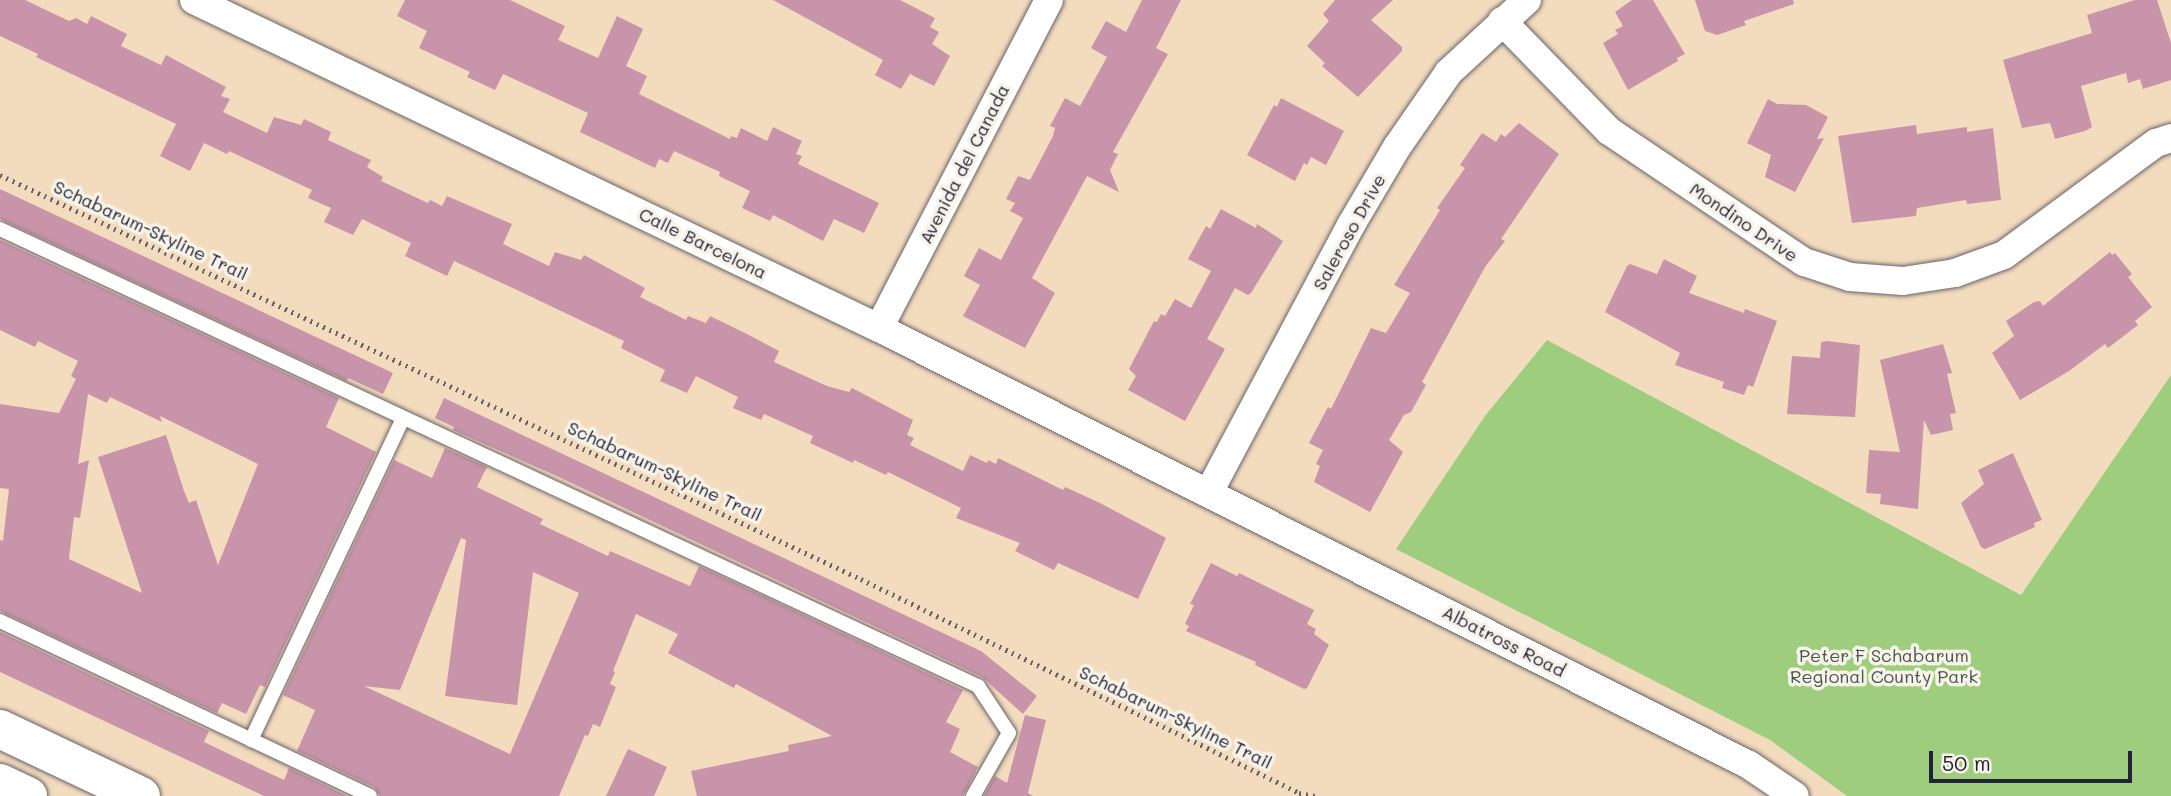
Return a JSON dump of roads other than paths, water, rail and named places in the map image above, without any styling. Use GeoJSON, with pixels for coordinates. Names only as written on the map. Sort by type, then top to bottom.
{"type":"FeatureCollection","features":[{"type":"Feature","properties":{"kind":"main road"},"geometry":{"type":"LineString","coordinates":[[0,729],[142,796]]}},
{"type":"Feature","properties":{"kind":"main road"},"geometry":{"type":"LineString","coordinates":[[0,783],[28,796]]}},
{"type":"Feature","properties":{"kind":"street","name":"Calle Barcelona"},"geometry":{"type":"LineString","coordinates":[[194,0],[879,328],[1209,492]]}},
{"type":"Feature","properties":{"kind":"street","name":"Saleroso Drive"},"geometry":{"type":"LineString","coordinates":[[1209,492],[1351,225],[1397,147],[1450,72],[1527,0]]}},
{"type":"Feature","properties":{"kind":"street","name":"Avenida del Canada"},"geometry":{"type":"LineString","coordinates":[[879,328],[1040,3]]}},
{"type":"Feature","properties":{"kind":"street","name":"Mondino Drive"},"geometry":{"type":"LineString","coordinates":[[1502,21],[1609,131],[1804,262],[1850,277],[1902,281],[1955,273],[2004,255],[2156,143],[2171,138]]}},
{"type":"Feature","properties":{"kind":"street","name":"Albatross Road"},"geometry":{"type":"LineString","coordinates":[[1209,492],[1749,765],[1795,796]]}},
{"type":"Feature","properties":{"kind":"lane"},"geometry":{"type":"LineString","coordinates":[[0,229],[978,686],[1009,733],[973,796]]}},
{"type":"Feature","properties":{"kind":"lane"},"geometry":{"type":"LineString","coordinates":[[251,740],[403,418]]}},
{"type":"Feature","properties":{"kind":"lane"},"geometry":{"type":"LineString","coordinates":[[0,621],[370,796]]}},
{"type":"Feature","properties":{"kind":"park label","name":"Peter F Schabarum Regional County Park"},"geometry":{"type":"Point","coordinates":[1884,666]}}]}
